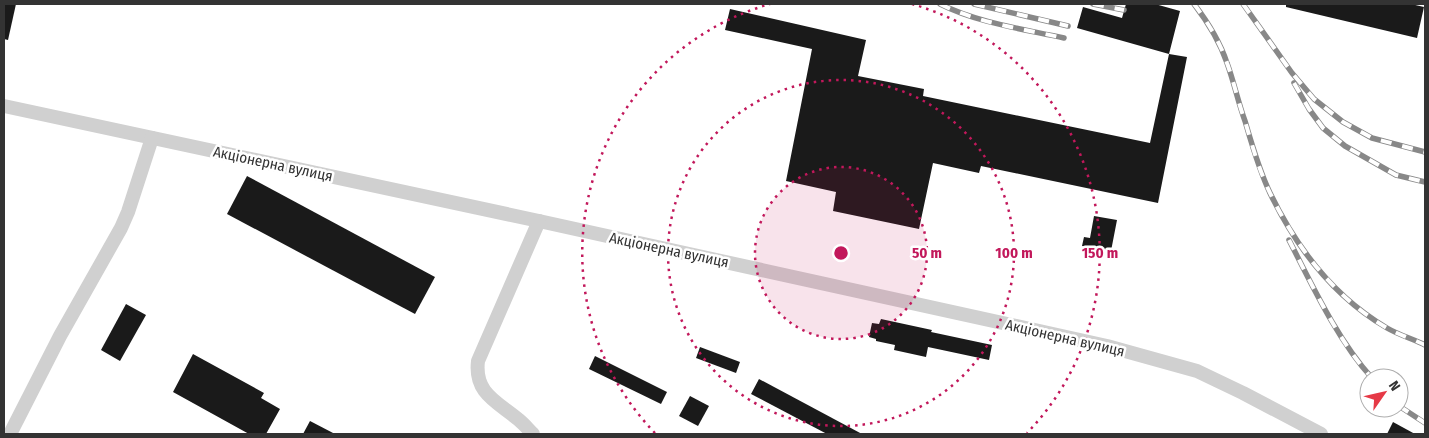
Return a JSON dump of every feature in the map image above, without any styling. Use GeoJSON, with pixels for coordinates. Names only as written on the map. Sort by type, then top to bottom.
{"type":"FeatureCollection","features":[{"type":"Feature","properties":{"kind":"street","name":"Акціонерна вулиця"},"geometry":{"type":"LineString","coordinates":[[4,106],[1107,346],[1197,371],[1321,434]]}},
{"type":"Feature","properties":{"kind":"street"},"geometry":{"type":"LineString","coordinates":[[10,434],[60,336],[121,228],[152,138]]}},
{"type":"Feature","properties":{"kind":"street"},"geometry":{"type":"LineString","coordinates":[[539,221],[478,361],[477,370],[479,380],[491,399],[520,421],[543,434]]}},
{"type":"Feature","properties":{"kind":"street"},"geometry":{"type":"LineString","coordinates":[[520,421],[533,434]]}},
{"type":"Feature","properties":{"kind":"building"},"geometry":{"type":"Polygon","coordinates":[[[4,4],[16,4],[8,40],[4,39],[4,4]]]}},
{"type":"Feature","properties":{"kind":"building"},"geometry":{"type":"Polygon","coordinates":[[[1126,4],[1155,4],[1180,11],[1169,54],[1077,28],[1083,7],[1122,18],[1126,4]]]}},
{"type":"Feature","properties":{"kind":"building"},"geometry":{"type":"Polygon","coordinates":[[[1286,4],[1411,4],[1424,7],[1417,38],[1286,7],[1286,4]]]}},
{"type":"Feature","properties":{"kind":"building"},"geometry":{"type":"Polygon","coordinates":[[[730,9],[866,40],[858,76],[924,89],[923,96],[1150,143],[1169,54],[1187,57],[1158,203],[981,166],[979,173],[933,163],[919,229],[833,211],[836,192],[786,181],[812,49],[725,30],[730,9]]]}},
{"type":"Feature","properties":{"kind":"building"},"geometry":{"type":"Polygon","coordinates":[[[247,176],[435,277],[415,314],[227,214],[247,176]]]}},
{"type":"Feature","properties":{"kind":"building"},"geometry":{"type":"Polygon","coordinates":[[[1094,216],[1117,220],[1111,251],[1082,246],[1084,237],[1090,238],[1094,216]]]}},
{"type":"Feature","properties":{"kind":"building"},"geometry":{"type":"Polygon","coordinates":[[[126,304],[146,315],[120,361],[101,350],[126,304]]]}},
{"type":"Feature","properties":{"kind":"building"},"geometry":{"type":"Polygon","coordinates":[[[881,319],[992,345],[989,360],[928,347],[926,357],[894,350],[895,345],[876,341],[876,339],[869,337],[872,323],[879,324],[881,319]]]}},
{"type":"Feature","properties":{"kind":"building"},"geometry":{"type":"Polygon","coordinates":[[[700,347],[740,362],[736,373],[696,358],[700,347]]]}},
{"type":"Feature","properties":{"kind":"building"},"geometry":{"type":"Polygon","coordinates":[[[193,354],[264,393],[261,398],[280,409],[266,434],[249,434],[173,392],[193,354]]]}},
{"type":"Feature","properties":{"kind":"building"},"geometry":{"type":"Polygon","coordinates":[[[595,356],[667,392],[661,404],[589,369],[595,356]]]}},
{"type":"Feature","properties":{"kind":"building"},"geometry":{"type":"Polygon","coordinates":[[[759,379],[862,434],[827,434],[751,394],[759,379]]]}},
{"type":"Feature","properties":{"kind":"building"},"geometry":{"type":"Polygon","coordinates":[[[690,396],[709,406],[698,426],[679,416],[690,396]]]}},
{"type":"Feature","properties":{"kind":"building"},"geometry":{"type":"Polygon","coordinates":[[[310,421],[335,434],[303,434],[310,421]]]}},
{"type":"Feature","properties":{"kind":"building"},"geometry":{"type":"Polygon","coordinates":[[[1393,422],[1415,434],[1387,434],[1393,422]]]}},
{"type":"Feature","properties":{"kind":"railway"},"geometry":{"type":"LineString","coordinates":[[940,4],[985,21],[1064,38]]}},
{"type":"Feature","properties":{"kind":"railway"},"geometry":{"type":"LineString","coordinates":[[974,4],[1068,26]]}},
{"type":"Feature","properties":{"kind":"railway"},"geometry":{"type":"LineString","coordinates":[[1093,4],[1124,10]]}},
{"type":"Feature","properties":{"kind":"railway"},"geometry":{"type":"LineString","coordinates":[[1194,4],[1204,17],[1221,47],[1266,184],[1280,213],[1304,251],[1334,286],[1368,316],[1392,330],[1425,345]]}},
{"type":"Feature","properties":{"kind":"railway"},"geometry":{"type":"LineString","coordinates":[[1243,4],[1292,73],[1314,99],[1343,122],[1372,138],[1425,152]]}},
{"type":"Feature","properties":{"kind":"railway"},"geometry":{"type":"LineString","coordinates":[[1294,83],[1323,128],[1345,146],[1396,175],[1425,182]]}},
{"type":"Feature","properties":{"kind":"railway"},"geometry":{"type":"LineString","coordinates":[[1289,240],[1316,294],[1337,330],[1364,368]]}},
{"type":"Feature","properties":{"kind":"railway"},"geometry":{"type":"LineString","coordinates":[[1409,413],[1425,423]]}}]}
